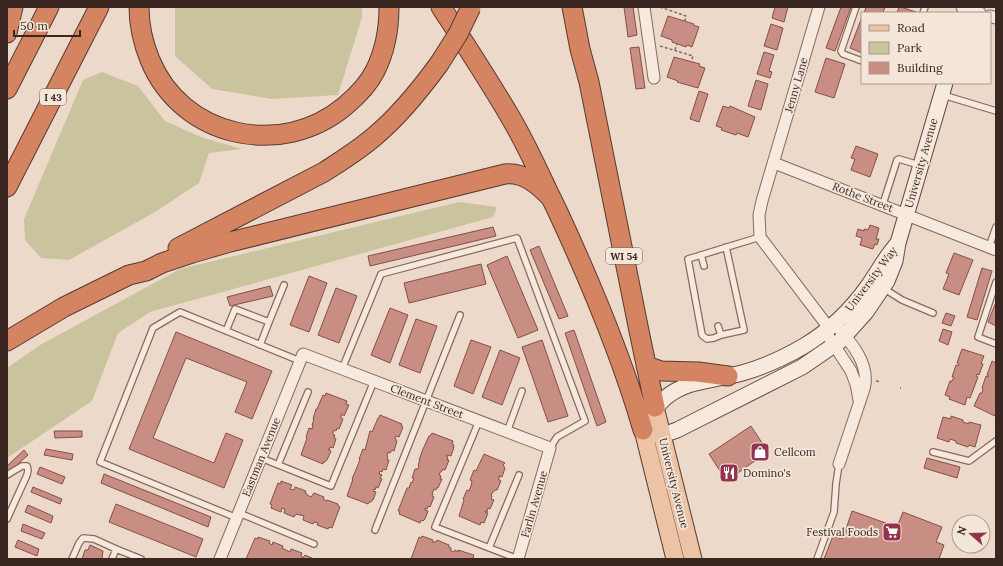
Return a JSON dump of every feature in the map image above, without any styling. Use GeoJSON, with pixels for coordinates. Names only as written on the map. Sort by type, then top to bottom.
{"type":"FeatureCollection","features":[{"type":"Feature","properties":{"kind":"highway"},"geometry":{"type":"LineString","coordinates":[[7,34],[13,7]]}},
{"type":"Feature","properties":{"kind":"highway"},"geometry":{"type":"LineString","coordinates":[[7,88],[49,7]]}},
{"type":"Feature","properties":{"kind":"highway","name":"I 43"},"geometry":{"type":"LineString","coordinates":[[7,188],[99,7]]}},
{"type":"Feature","properties":{"kind":"highway"},"geometry":{"type":"LineString","coordinates":[[139,7],[141,33],[147,53],[155,72],[175,98],[187,110],[203,120],[222,128],[260,136],[280,135],[299,131],[317,124],[336,114],[354,98],[374,72],[383,52],[386,42],[389,7]]}},
{"type":"Feature","properties":{"kind":"highway"},"geometry":{"type":"LineString","coordinates":[[442,7],[513,121],[552,199],[576,250],[597,301],[622,366],[642,430]]}},
{"type":"Feature","properties":{"kind":"highway"},"geometry":{"type":"LineString","coordinates":[[7,341],[64,307],[129,275],[318,175],[345,158],[375,136],[406,106],[439,64],[458,34],[471,7]]}},
{"type":"Feature","properties":{"kind":"highway","name":"WI 54"},"geometry":{"type":"LineString","coordinates":[[572,7],[580,49],[589,82],[655,407]]}},
{"type":"Feature","properties":{"kind":"highway"},"geometry":{"type":"LineString","coordinates":[[581,7],[589,82]]}},
{"type":"Feature","properties":{"kind":"highway"},"geometry":{"type":"LineString","coordinates":[[129,275],[146,271],[162,263],[192,253],[225,244],[502,174],[512,173],[525,177],[537,185],[552,199]]}},
{"type":"Feature","properties":{"kind":"highway"},"geometry":{"type":"LineString","coordinates":[[646,366],[661,371],[698,372],[728,376]]}},
{"type":"Feature","properties":{"kind":"main road","name":"University Avenue"},"geometry":{"type":"LineString","coordinates":[[898,243],[943,89]]}},
{"type":"Feature","properties":{"kind":"main road","name":"University Way"},"geometry":{"type":"LineString","coordinates":[[642,430],[655,407],[668,395],[685,386],[754,369],[805,346],[830,327],[859,297],[898,243]]}},
{"type":"Feature","properties":{"kind":"main road","name":"University Way"},"geometry":{"type":"LineString","coordinates":[[662,435],[677,430],[787,375],[810,362],[840,340],[866,312],[883,287],[894,264],[898,243]]}},
{"type":"Feature","properties":{"kind":"main road","name":"University Avenue"},"geometry":{"type":"LineString","coordinates":[[655,407],[693,559]]}},
{"type":"Feature","properties":{"kind":"main road","name":"University Avenue"},"geometry":{"type":"LineString","coordinates":[[642,430],[675,559]]}},
{"type":"Feature","properties":{"kind":"main road"},"geometry":{"type":"LineString","coordinates":[[642,430],[654,435],[662,435]]}},
{"type":"Feature","properties":{"kind":"street"},"geometry":{"type":"LineString","coordinates":[[644,7],[654,78]]}},
{"type":"Feature","properties":{"kind":"street","name":"Jenny Lane"},"geometry":{"type":"LineString","coordinates":[[760,237],[759,215],[762,201],[818,7]]}},
{"type":"Feature","properties":{"kind":"street","name":"Rothe Street"},"geometry":{"type":"LineString","coordinates":[[774,162],[992,248]]}},
{"type":"Feature","properties":{"kind":"street"},"geometry":{"type":"LineString","coordinates":[[760,237],[840,340],[857,353],[865,377],[864,389],[859,400],[839,464]]}},
{"type":"Feature","properties":{"kind":"street"},"geometry":{"type":"LineString","coordinates":[[840,340],[857,388],[859,400]]}},
{"type":"Feature","properties":{"kind":"street","name":"Clement Street"},"geometry":{"type":"LineString","coordinates":[[302,358],[342,369],[550,448]]}},
{"type":"Feature","properties":{"kind":"street","name":"Eastman Avenue"},"geometry":{"type":"LineString","coordinates":[[220,559],[302,358]]}},
{"type":"Feature","properties":{"kind":"street","name":"Farlin Avenue"},"geometry":{"type":"LineString","coordinates":[[518,559],[550,448]]}},
{"type":"Feature","properties":{"kind":"lane"},"geometry":{"type":"LineString","coordinates":[[856,7],[841,51],[843,54],[861,61]]}},
{"type":"Feature","properties":{"kind":"lane"},"geometry":{"type":"LineString","coordinates":[[943,89],[996,111]]}},
{"type":"Feature","properties":{"kind":"lane"},"geometry":{"type":"LineString","coordinates":[[883,204],[897,160],[899,159],[921,166]]}},
{"type":"Feature","properties":{"kind":"lane"},"geometry":{"type":"LineString","coordinates":[[992,248],[996,227]]}},
{"type":"Feature","properties":{"kind":"lane"},"geometry":{"type":"LineString","coordinates":[[726,247],[744,330],[707,339],[702,336],[688,259],[726,247],[760,237]]}},
{"type":"Feature","properties":{"kind":"lane"},"geometry":{"type":"LineString","coordinates":[[342,369],[381,274],[518,238],[585,421],[557,437],[550,448]]}},
{"type":"Feature","properties":{"kind":"lane"},"geometry":{"type":"LineString","coordinates":[[701,255],[704,266]]}},
{"type":"Feature","properties":{"kind":"lane"},"geometry":{"type":"LineString","coordinates":[[996,282],[978,337],[996,344]]}},
{"type":"Feature","properties":{"kind":"lane"},"geometry":{"type":"LineString","coordinates":[[260,345],[284,285]]}},
{"type":"Feature","properties":{"kind":"lane"},"geometry":{"type":"LineString","coordinates":[[883,287],[902,300],[934,313]]}},
{"type":"Feature","properties":{"kind":"lane"},"geometry":{"type":"LineString","coordinates":[[226,331],[235,309],[269,322]]}},
{"type":"Feature","properties":{"kind":"lane"},"geometry":{"type":"LineString","coordinates":[[302,358],[260,345],[180,312],[153,328],[100,462],[314,544]]}},
{"type":"Feature","properties":{"kind":"lane"},"geometry":{"type":"LineString","coordinates":[[375,530],[460,315]]}},
{"type":"Feature","properties":{"kind":"lane"},"geometry":{"type":"LineString","coordinates":[[718,326],[721,335]]}},
{"type":"Feature","properties":{"kind":"lane"},"geometry":{"type":"LineString","coordinates":[[261,458],[332,486],[374,381]]}},
{"type":"Feature","properties":{"kind":"lane"},"geometry":{"type":"LineString","coordinates":[[507,432],[522,391]]}},
{"type":"Feature","properties":{"kind":"lane"},"geometry":{"type":"LineString","coordinates":[[278,465],[308,392]]}},
{"type":"Feature","properties":{"kind":"lane"},"geometry":{"type":"LineString","coordinates":[[479,421],[435,527],[518,559]]}},
{"type":"Feature","properties":{"kind":"lane"},"geometry":{"type":"LineString","coordinates":[[933,452],[969,461],[996,442]]}},
{"type":"Feature","properties":{"kind":"lane"},"geometry":{"type":"LineString","coordinates":[[817,559],[834,512],[839,464]]}},
{"type":"Feature","properties":{"kind":"lane"},"geometry":{"type":"LineString","coordinates":[[7,475],[22,466],[27,466],[28,468],[27,475],[7,519]]}},
{"type":"Feature","properties":{"kind":"lane"},"geometry":{"type":"LineString","coordinates":[[489,548],[519,475]]}},
{"type":"Feature","properties":{"kind":"lane"},"geometry":{"type":"LineString","coordinates":[[72,559],[79,543],[83,538],[94,539],[141,559]]}},
{"type":"Feature","properties":{"kind":"lane"},"geometry":{"type":"LineString","coordinates":[[112,559],[116,549]]}},
{"type":"Feature","properties":{"kind":"path"},"geometry":{"type":"LineString","coordinates":[[660,7],[686,16],[685,21]]}},
{"type":"Feature","properties":{"kind":"path"},"geometry":{"type":"LineString","coordinates":[[675,50],[677,44]]}},
{"type":"Feature","properties":{"kind":"path"},"geometry":{"type":"LineString","coordinates":[[659,45],[693,56],[691,62]]}},
{"type":"Feature","properties":{"kind":"path"},"geometry":{"type":"LineString","coordinates":[[872,380],[881,382]]}},
{"type":"Feature","properties":{"kind":"green space"},"geometry":{"type":"Polygon","coordinates":[[[175,7],[362,7],[362,17],[338,95],[272,99],[212,89],[175,56],[175,7]]]}},
{"type":"Feature","properties":{"kind":"green space"},"geometry":{"type":"Polygon","coordinates":[[[102,72],[138,86],[165,121],[201,137],[242,149],[209,153],[199,183],[155,212],[69,260],[41,258],[25,240],[24,219],[83,80],[102,72]]]}},
{"type":"Feature","properties":{"kind":"green space"},"geometry":{"type":"Polygon","coordinates":[[[459,202],[497,207],[493,217],[150,312],[118,333],[92,401],[7,458],[7,368],[40,345],[180,269],[459,202]]]}},
{"type":"Feature","properties":{"kind":"building"},"geometry":{"type":"Polygon","coordinates":[[[624,7],[633,7],[637,35],[628,37],[624,7]]]}},
{"type":"Feature","properties":{"kind":"building"},"geometry":{"type":"Polygon","coordinates":[[[775,7],[788,7],[784,22],[772,18],[775,7]]]}},
{"type":"Feature","properties":{"kind":"building"},"geometry":{"type":"Polygon","coordinates":[[[841,7],[851,7],[835,51],[826,48],[841,7]]]}},
{"type":"Feature","properties":{"kind":"building"},"geometry":{"type":"Polygon","coordinates":[[[866,7],[885,7],[883,12],[864,12],[866,7]]]}},
{"type":"Feature","properties":{"kind":"building"},"geometry":{"type":"Polygon","coordinates":[[[899,7],[901,7],[916,12],[897,12],[899,7]]]}},
{"type":"Feature","properties":{"kind":"building"},"geometry":{"type":"Polygon","coordinates":[[[668,16],[699,27],[692,47],[687,45],[686,47],[661,36],[668,16]]]}},
{"type":"Feature","properties":{"kind":"building"},"geometry":{"type":"Polygon","coordinates":[[[861,20],[861,53],[850,48],[861,20]]]}},
{"type":"Feature","properties":{"kind":"building"},"geometry":{"type":"Polygon","coordinates":[[[771,24],[783,28],[777,50],[764,46],[771,24]]]}},
{"type":"Feature","properties":{"kind":"building"},"geometry":{"type":"Polygon","coordinates":[[[639,47],[645,88],[636,89],[630,48],[639,47]]]}},
{"type":"Feature","properties":{"kind":"building"},"geometry":{"type":"Polygon","coordinates":[[[764,52],[774,55],[769,71],[772,72],[770,78],[757,74],[764,52]]]}},
{"type":"Feature","properties":{"kind":"building"},"geometry":{"type":"Polygon","coordinates":[[[674,57],[700,64],[699,66],[705,68],[698,88],[677,82],[678,81],[667,77],[674,57]]]}},
{"type":"Feature","properties":{"kind":"building"},"geometry":{"type":"Polygon","coordinates":[[[826,58],[845,64],[834,98],[815,92],[826,58]]]}},
{"type":"Feature","properties":{"kind":"building"},"geometry":{"type":"Polygon","coordinates":[[[756,80],[768,84],[761,110],[748,106],[756,80]]]}},
{"type":"Feature","properties":{"kind":"building"},"geometry":{"type":"Polygon","coordinates":[[[699,91],[708,94],[699,122],[690,119],[699,91]]]}},
{"type":"Feature","properties":{"kind":"building"},"geometry":{"type":"Polygon","coordinates":[[[723,106],[729,108],[730,106],[755,117],[748,137],[721,130],[722,128],[716,126],[723,106]]]}},
{"type":"Feature","properties":{"kind":"building"},"geometry":{"type":"Polygon","coordinates":[[[856,146],[878,154],[870,177],[851,170],[855,159],[851,158],[856,146]]]}},
{"type":"Feature","properties":{"kind":"building"},"geometry":{"type":"Polygon","coordinates":[[[870,225],[879,228],[876,239],[879,239],[877,245],[875,244],[873,249],[860,245],[862,238],[856,236],[858,229],[864,231],[864,229],[868,230],[870,225]]]}},
{"type":"Feature","properties":{"kind":"building"},"geometry":{"type":"Polygon","coordinates":[[[493,227],[496,236],[370,266],[368,256],[493,227]]]}},
{"type":"Feature","properties":{"kind":"building"},"geometry":{"type":"Polygon","coordinates":[[[539,246],[568,316],[559,319],[530,250],[539,246]]]}},
{"type":"Feature","properties":{"kind":"building"},"geometry":{"type":"Polygon","coordinates":[[[954,253],[973,260],[959,295],[943,289],[949,274],[946,273],[954,253]]]}},
{"type":"Feature","properties":{"kind":"building"},"geometry":{"type":"Polygon","coordinates":[[[507,256],[538,330],[518,338],[487,265],[507,256]]]}},
{"type":"Feature","properties":{"kind":"building"},"geometry":{"type":"Polygon","coordinates":[[[481,264],[486,284],[409,303],[404,283],[481,264]]]}},
{"type":"Feature","properties":{"kind":"building"},"geometry":{"type":"Polygon","coordinates":[[[982,268],[992,271],[977,320],[967,317],[982,268]]]}},
{"type":"Feature","properties":{"kind":"building"},"geometry":{"type":"Polygon","coordinates":[[[309,276],[327,283],[309,332],[290,325],[309,276]]]}},
{"type":"Feature","properties":{"kind":"building"},"geometry":{"type":"Polygon","coordinates":[[[270,286],[273,296],[230,306],[227,297],[270,286]]]}},
{"type":"Feature","properties":{"kind":"building"},"geometry":{"type":"Polygon","coordinates":[[[336,288],[357,296],[339,343],[318,335],[336,288]]]}},
{"type":"Feature","properties":{"kind":"building"},"geometry":{"type":"Polygon","coordinates":[[[996,302],[996,326],[988,322],[996,302]]]}},
{"type":"Feature","properties":{"kind":"building"},"geometry":{"type":"Polygon","coordinates":[[[390,308],[408,315],[390,363],[371,355],[390,308]]]}},
{"type":"Feature","properties":{"kind":"building"},"geometry":{"type":"Polygon","coordinates":[[[946,313],[955,316],[951,326],[942,323],[946,313]]]}},
{"type":"Feature","properties":{"kind":"building"},"geometry":{"type":"Polygon","coordinates":[[[416,319],[437,326],[420,373],[399,365],[416,319]]]}},
{"type":"Feature","properties":{"kind":"building"},"geometry":{"type":"Polygon","coordinates":[[[943,329],[952,332],[948,345],[939,341],[943,329]]]}},
{"type":"Feature","properties":{"kind":"building"},"geometry":{"type":"Polygon","coordinates":[[[574,330],[606,422],[597,426],[565,333],[574,330]]]}},
{"type":"Feature","properties":{"kind":"building"},"geometry":{"type":"Polygon","coordinates":[[[176,332],[272,371],[252,419],[235,412],[247,382],[186,358],[153,438],[214,463],[226,433],[243,440],[224,488],[129,449],[176,332]]]}},
{"type":"Feature","properties":{"kind":"building"},"geometry":{"type":"Polygon","coordinates":[[[471,340],[491,347],[473,394],[454,386],[471,340]]]}},
{"type":"Feature","properties":{"kind":"building"},"geometry":{"type":"Polygon","coordinates":[[[542,340],[568,416],[548,422],[522,347],[542,340]]]}},
{"type":"Feature","properties":{"kind":"building"},"geometry":{"type":"Polygon","coordinates":[[[962,349],[984,356],[979,375],[977,374],[976,376],[978,377],[970,398],[967,397],[965,405],[949,399],[950,397],[945,395],[950,381],[952,381],[954,377],[952,377],[956,365],[958,366],[959,364],[957,363],[962,349]]]}},
{"type":"Feature","properties":{"kind":"building"},"geometry":{"type":"Polygon","coordinates":[[[500,350],[520,358],[502,405],[482,397],[500,350]]]}},
{"type":"Feature","properties":{"kind":"building"},"geometry":{"type":"Polygon","coordinates":[[[992,361],[996,363],[995,416],[974,406],[980,393],[982,393],[986,376],[989,376],[987,375],[992,361]]]}},
{"type":"Feature","properties":{"kind":"building"},"geometry":{"type":"Polygon","coordinates":[[[326,393],[347,401],[346,404],[349,405],[344,416],[341,414],[341,418],[343,419],[339,429],[337,428],[336,431],[334,430],[333,432],[333,435],[335,435],[334,438],[336,439],[333,448],[330,447],[329,450],[331,451],[327,460],[323,462],[323,464],[301,455],[309,428],[312,429],[316,409],[323,395],[325,396],[326,393]]]}},
{"type":"Feature","properties":{"kind":"building"},"geometry":{"type":"Polygon","coordinates":[[[380,415],[402,424],[401,426],[403,427],[399,437],[396,436],[395,438],[397,441],[394,451],[392,450],[390,453],[388,452],[387,460],[389,460],[386,470],[383,469],[382,472],[380,471],[379,474],[382,475],[380,478],[382,479],[378,488],[376,487],[373,491],[376,492],[373,500],[368,504],[347,496],[360,460],[359,459],[363,449],[365,450],[370,431],[372,432],[380,415]]]}},
{"type":"Feature","properties":{"kind":"building"},"geometry":{"type":"Polygon","coordinates":[[[951,416],[963,420],[963,422],[969,424],[969,422],[981,425],[975,447],[969,445],[968,447],[956,443],[956,441],[950,439],[949,442],[937,438],[943,417],[951,419],[951,416]]]}},
{"type":"Feature","properties":{"kind":"building"},"geometry":{"type":"Polygon","coordinates":[[[751,426],[768,452],[760,459],[759,458],[726,480],[709,454],[751,426]]]}},
{"type":"Feature","properties":{"kind":"building"},"geometry":{"type":"Polygon","coordinates":[[[54,431],[82,431],[82,437],[55,438],[54,431]]]}},
{"type":"Feature","properties":{"kind":"building"},"geometry":{"type":"Polygon","coordinates":[[[432,433],[453,441],[452,444],[454,447],[451,456],[446,456],[448,457],[447,460],[449,460],[445,470],[443,469],[439,475],[441,476],[440,479],[442,479],[438,488],[436,488],[436,490],[434,489],[432,496],[434,497],[430,507],[428,506],[427,509],[425,508],[425,510],[428,511],[425,519],[423,521],[421,520],[420,523],[399,514],[400,511],[398,511],[407,488],[409,488],[411,482],[412,483],[415,469],[418,469],[419,460],[423,449],[432,433]]]}},
{"type":"Feature","properties":{"kind":"building"},"geometry":{"type":"Polygon","coordinates":[[[46,449],[73,454],[72,460],[44,455],[46,449]]]}},
{"type":"Feature","properties":{"kind":"building"},"geometry":{"type":"Polygon","coordinates":[[[24,450],[28,455],[8,473],[7,466],[24,450]]]}},
{"type":"Feature","properties":{"kind":"building"},"geometry":{"type":"Polygon","coordinates":[[[484,454],[505,463],[503,465],[505,468],[502,477],[499,476],[499,480],[501,481],[497,490],[495,490],[491,495],[491,499],[494,500],[490,509],[488,508],[487,512],[485,511],[488,513],[484,523],[481,522],[480,525],[459,516],[464,500],[463,499],[467,490],[469,491],[471,486],[472,481],[470,480],[474,470],[476,471],[484,454]]]}},
{"type":"Feature","properties":{"kind":"building"},"geometry":{"type":"Polygon","coordinates":[[[927,458],[960,467],[957,478],[924,468],[927,458]]]}},
{"type":"Feature","properties":{"kind":"building"},"geometry":{"type":"Polygon","coordinates":[[[40,467],[65,477],[62,484],[37,474],[40,467]]]}},
{"type":"Feature","properties":{"kind":"building"},"geometry":{"type":"Polygon","coordinates":[[[104,474],[211,517],[208,527],[101,483],[104,474]]]}},
{"type":"Feature","properties":{"kind":"building"},"geometry":{"type":"Polygon","coordinates":[[[281,481],[292,485],[290,489],[294,490],[295,487],[306,491],[305,493],[311,497],[314,493],[324,497],[323,499],[327,501],[338,504],[340,507],[332,528],[329,527],[328,529],[317,525],[318,523],[314,522],[313,524],[303,520],[304,516],[296,514],[294,517],[284,513],[285,509],[282,508],[281,512],[271,508],[272,505],[270,504],[278,483],[281,484],[281,481]]]}},
{"type":"Feature","properties":{"kind":"building"},"geometry":{"type":"Polygon","coordinates":[[[33,487],[62,499],[60,504],[31,492],[33,487]]]}},
{"type":"Feature","properties":{"kind":"building"},"geometry":{"type":"Polygon","coordinates":[[[116,504],[203,539],[196,557],[109,522],[116,504]]]}},
{"type":"Feature","properties":{"kind":"building"},"geometry":{"type":"Polygon","coordinates":[[[28,505],[53,516],[51,523],[25,512],[28,505]]]}},
{"type":"Feature","properties":{"kind":"building","name":"Festival Foods"},"geometry":{"type":"Polygon","coordinates":[[[852,511],[897,527],[903,512],[942,527],[936,542],[944,545],[939,559],[824,559],[833,536],[843,538],[852,511]]]}},
{"type":"Feature","properties":{"kind":"building"},"geometry":{"type":"Polygon","coordinates":[[[23,524],[45,533],[42,539],[21,531],[23,524]]]}},
{"type":"Feature","properties":{"kind":"building"},"geometry":{"type":"Polygon","coordinates":[[[422,536],[433,540],[433,543],[437,540],[449,545],[451,551],[454,552],[455,550],[458,552],[458,550],[474,555],[473,558],[475,559],[411,559],[419,537],[421,538],[422,536]]]}},
{"type":"Feature","properties":{"kind":"building"},"geometry":{"type":"Polygon","coordinates":[[[258,537],[270,541],[269,543],[272,545],[273,542],[283,546],[282,548],[290,552],[291,549],[302,553],[301,555],[303,558],[305,555],[314,559],[246,559],[255,538],[258,539],[258,537]]]}},
{"type":"Feature","properties":{"kind":"building"},"geometry":{"type":"Polygon","coordinates":[[[18,540],[39,549],[37,556],[15,547],[18,540]]]}},
{"type":"Feature","properties":{"kind":"building"},"geometry":{"type":"Polygon","coordinates":[[[90,545],[103,551],[102,559],[82,559],[85,550],[88,550],[90,545]]]}},
{"type":"Feature","properties":{"kind":"place","name":"Cellcom"},"geometry":{"type":"Point","coordinates":[760,452]}},
{"type":"Feature","properties":{"kind":"place","name":"Domino's"},"geometry":{"type":"Point","coordinates":[729,473]}},
{"type":"Feature","properties":{"kind":"place","name":"Festival Foods"},"geometry":{"type":"Point","coordinates":[892,532]}}]}
